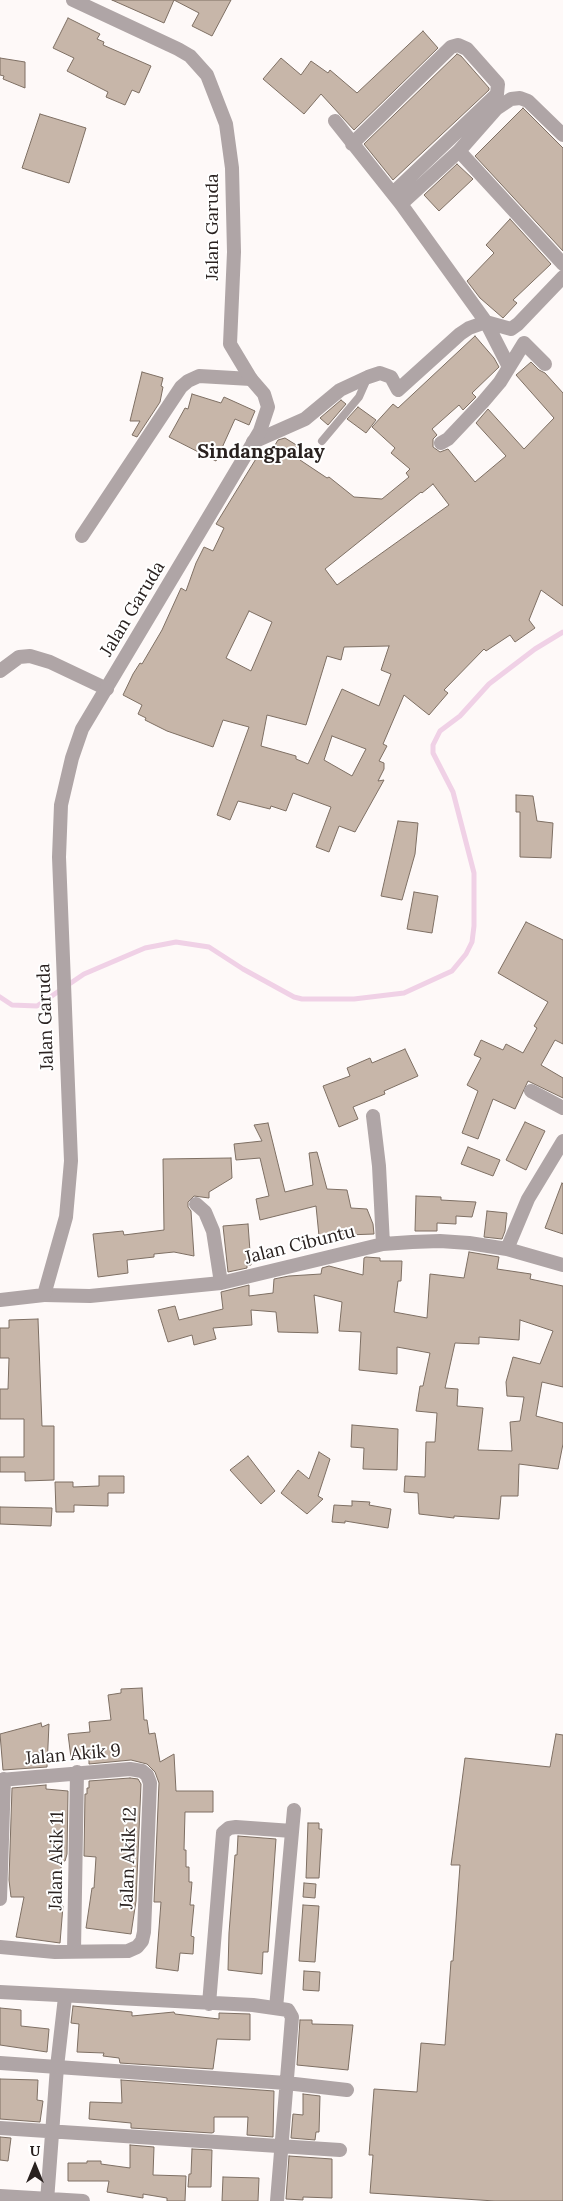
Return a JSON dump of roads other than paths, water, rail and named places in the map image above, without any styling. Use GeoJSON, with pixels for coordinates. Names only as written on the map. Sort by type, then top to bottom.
{"type":"FeatureCollection","features":[{"type":"Feature","properties":{"kind":"street","name":"Jalan Garuda"},"geometry":{"type":"LineString","coordinates":[[44,1295],[66,1218],[71,1161],[59,866],[61,805],[72,758],[82,730],[253,442],[265,419],[268,403],[264,394],[251,379],[232,348],[229,338],[234,252],[232,168],[226,124],[207,75],[190,56],[178,49],[73,0]]}},
{"type":"Feature","properties":{"kind":"street"},"geometry":{"type":"LineString","coordinates":[[352,144],[452,47],[458,45],[467,48],[498,84],[497,94],[397,198]]}},
{"type":"Feature","properties":{"kind":"street"},"geometry":{"type":"LineString","coordinates":[[397,198],[459,151],[496,109],[512,99],[520,98],[528,101],[563,134]]}},
{"type":"Feature","properties":{"kind":"street"},"geometry":{"type":"LineString","coordinates":[[335,121],[397,198],[486,322],[509,367]]}},
{"type":"Feature","properties":{"kind":"street"},"geometry":{"type":"LineString","coordinates":[[459,151],[563,264]]}},
{"type":"Feature","properties":{"kind":"street"},"geometry":{"type":"LineString","coordinates":[[253,442],[305,419],[340,390],[368,377],[380,373],[391,377],[398,390],[460,334],[486,322],[511,328],[518,324],[563,277]]}},
{"type":"Feature","properties":{"kind":"street"},"geometry":{"type":"LineString","coordinates":[[441,442],[448,439],[483,402],[524,343],[545,364]]}},
{"type":"Feature","properties":{"kind":"street"},"geometry":{"type":"LineString","coordinates":[[82,536],[181,387],[199,376],[251,379]]}},
{"type":"Feature","properties":{"kind":"street"},"geometry":{"type":"LineString","coordinates":[[0,671],[19,658],[30,656],[50,662],[107,689]]}},
{"type":"Feature","properties":{"kind":"street"},"geometry":{"type":"LineString","coordinates":[[531,1091],[563,1108]]}},
{"type":"Feature","properties":{"kind":"street"},"geometry":{"type":"LineString","coordinates":[[372,1116],[380,1166],[382,1244]]}},
{"type":"Feature","properties":{"kind":"street"},"geometry":{"type":"LineString","coordinates":[[507,1249],[528,1199],[563,1141]]}},
{"type":"Feature","properties":{"kind":"street"},"geometry":{"type":"LineString","coordinates":[[196,1204],[205,1212],[213,1230],[221,1283]]}},
{"type":"Feature","properties":{"kind":"street","name":"Jalan Cibuntu"},"geometry":{"type":"LineString","coordinates":[[44,1295],[90,1296],[221,1283],[382,1244],[440,1241],[507,1249],[563,1265]]}},
{"type":"Feature","properties":{"kind":"street"},"geometry":{"type":"LineString","coordinates":[[0,1300],[44,1295]]}},
{"type":"Feature","properties":{"kind":"street","name":"Jalan Akik 9"},"geometry":{"type":"LineString","coordinates":[[2,1780],[77,1772],[130,1769],[139,1770],[147,1775]]}},
{"type":"Feature","properties":{"kind":"street","name":"Jalan Akik 11"},"geometry":{"type":"LineString","coordinates":[[74,1951],[77,1772]]}},
{"type":"Feature","properties":{"kind":"street","name":"Jalan Akik 12"},"geometry":{"type":"LineString","coordinates":[[74,1951],[131,1951],[140,1944],[144,1932],[148,1843],[150,1783],[147,1775]]}},
{"type":"Feature","properties":{"kind":"street"},"geometry":{"type":"LineString","coordinates":[[0,1899],[2,1780]]}},
{"type":"Feature","properties":{"kind":"street"},"geometry":{"type":"LineString","coordinates":[[276,2008],[294,1810]]}},
{"type":"Feature","properties":{"kind":"street"},"geometry":{"type":"LineString","coordinates":[[209,2004],[222,1833],[229,1828],[236,1827],[292,1831]]}},
{"type":"Feature","properties":{"kind":"street"},"geometry":{"type":"LineString","coordinates":[[0,1947],[74,1951]]}},
{"type":"Feature","properties":{"kind":"street"},"geometry":{"type":"LineString","coordinates":[[0,1992],[288,2010],[292,2017],[277,2201]]}},
{"type":"Feature","properties":{"kind":"street"},"geometry":{"type":"LineString","coordinates":[[47,2199],[57,2067],[65,1997]]}},
{"type":"Feature","properties":{"kind":"street"},"geometry":{"type":"LineString","coordinates":[[0,2062],[286,2083],[347,2090]]}},
{"type":"Feature","properties":{"kind":"street"},"geometry":{"type":"LineString","coordinates":[[0,2128],[340,2150]]}},
{"type":"Feature","properties":{"kind":"street"},"geometry":{"type":"LineString","coordinates":[[0,2196],[83,2201]]}},
{"type":"Feature","properties":{"kind":"lane"},"geometry":{"type":"LineString","coordinates":[[322,441],[359,397],[368,377]]}},
{"type":"Feature","properties":{"kind":"waterway"},"geometry":{"type":"LineString","coordinates":[[0,997],[12,1005],[37,1006],[84,974],[145,948],[176,942],[209,947],[243,969],[294,997],[302,999],[354,999],[404,993],[452,971],[466,954],[472,942],[474,926],[474,873],[453,792],[433,753],[433,745],[440,731],[460,716],[489,684],[535,649],[563,632]]}},
{"type":"Feature","properties":{"kind":"district","name":"Sindangpalay"},"geometry":{"type":"Point","coordinates":[261,452]}}]}
